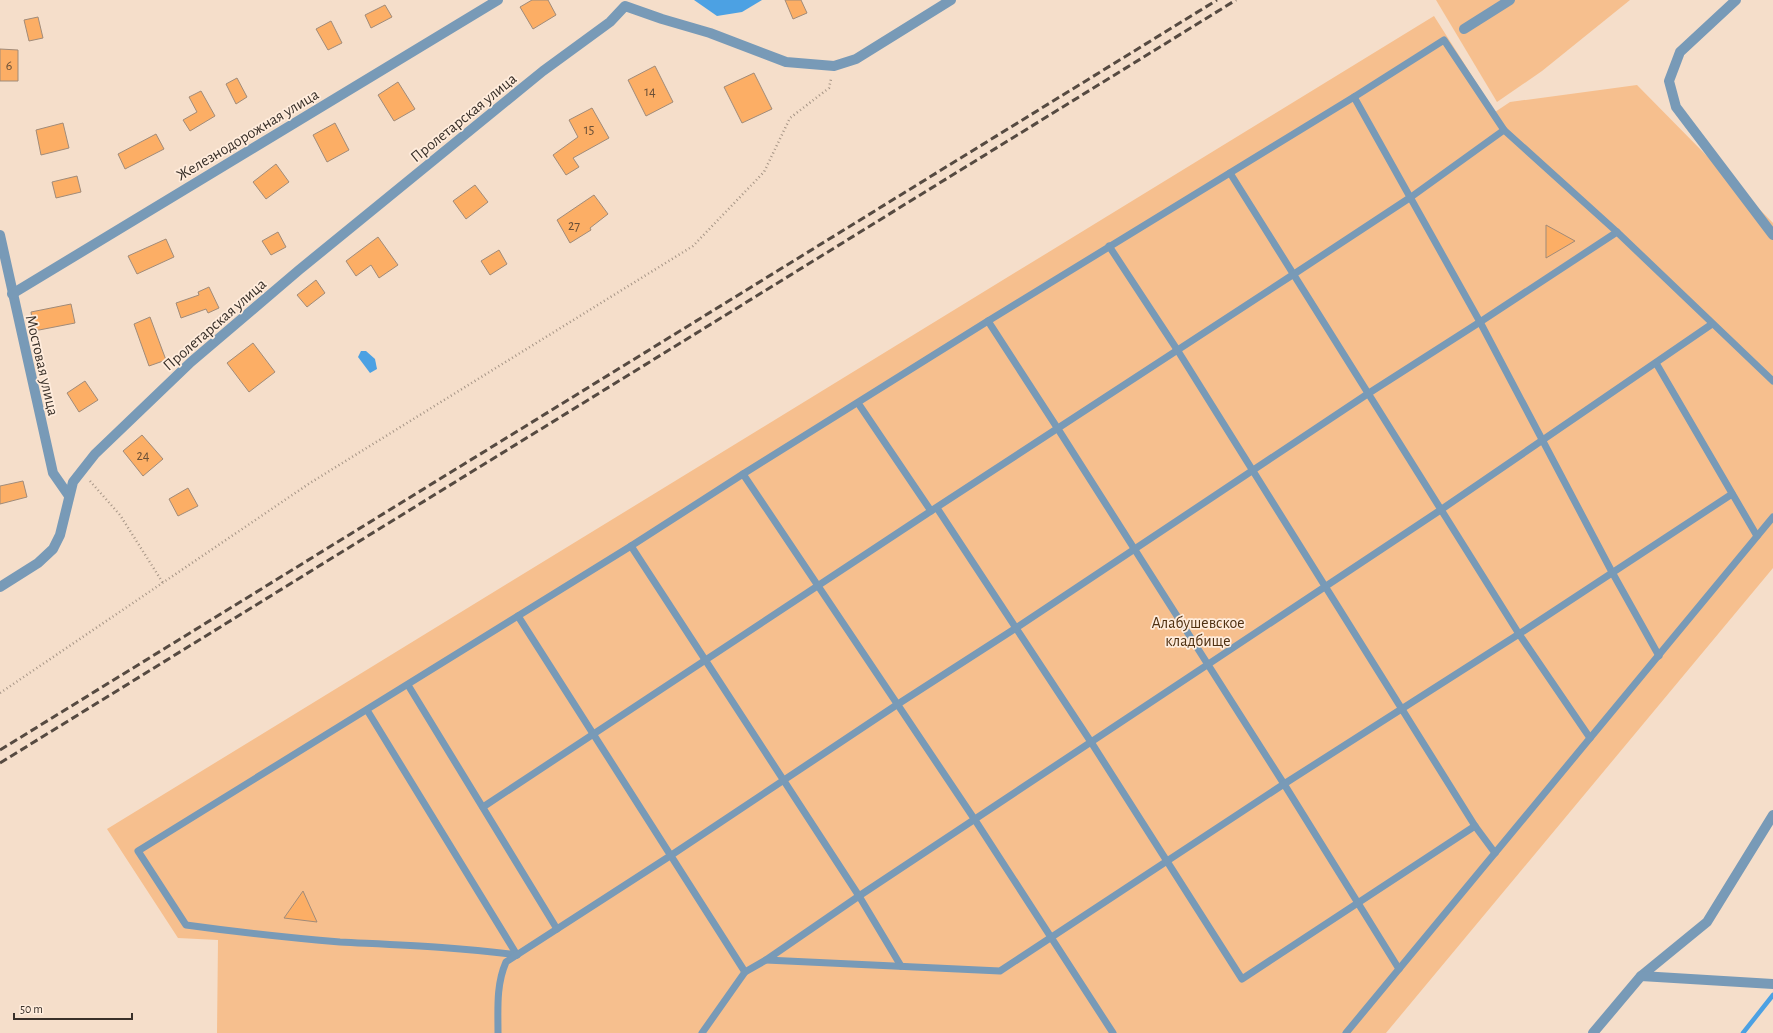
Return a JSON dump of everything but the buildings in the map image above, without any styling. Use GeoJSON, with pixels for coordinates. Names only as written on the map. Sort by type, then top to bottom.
{"type":"FeatureCollection","features":[{"type":"Feature","properties":{"kind":"street","name":"Железнодорожная улица"},"geometry":{"type":"LineString","coordinates":[[12,294],[498,0]]}},
{"type":"Feature","properties":{"kind":"street","name":"Пролетарская улица"},"geometry":{"type":"LineString","coordinates":[[0,587],[38,563],[53,549],[60,534],[73,482],[95,454],[191,362],[299,270],[537,76],[610,22],[626,3],[662,20],[710,33],[786,62],[834,66],[856,59],[951,0]]}},
{"type":"Feature","properties":{"kind":"street"},"geometry":{"type":"LineString","coordinates":[[1464,29],[1510,0]]}},
{"type":"Feature","properties":{"kind":"street"},"geometry":{"type":"LineString","coordinates":[[1736,0],[1680,52],[1669,82],[1676,107],[1773,235]]}},
{"type":"Feature","properties":{"kind":"street","name":"Мостовая улица"},"geometry":{"type":"LineString","coordinates":[[0,235],[52,473],[69,496]]}},
{"type":"Feature","properties":{"kind":"street"},"geometry":{"type":"LineString","coordinates":[[1593,1033],[1641,976],[1707,922],[1773,815]]}},
{"type":"Feature","properties":{"kind":"street"},"geometry":{"type":"LineString","coordinates":[[1641,976],[1772,984]]}},
{"type":"Feature","properties":{"kind":"lane"},"geometry":{"type":"LineString","coordinates":[[517,955],[482,950],[339,942],[265,935],[186,925],[138,850],[408,685],[988,321],[1354,97],[1444,40],[1504,130],[1617,232],[1773,381]]}},
{"type":"Feature","properties":{"kind":"lane"},"geometry":{"type":"LineString","coordinates":[[1354,97],[1480,322],[1612,572],[1659,656]]}},
{"type":"Feature","properties":{"kind":"lane"},"geometry":{"type":"LineString","coordinates":[[483,807],[593,732],[1178,351],[1410,197],[1504,130]]}},
{"type":"Feature","properties":{"kind":"lane"},"geometry":{"type":"LineString","coordinates":[[1230,172],[1519,634],[1590,738]]}},
{"type":"Feature","properties":{"kind":"lane"},"geometry":{"type":"LineString","coordinates":[[498,1033],[498,994],[500,975],[506,962],[1016,628],[1369,393],[1617,232]]}},
{"type":"Feature","properties":{"kind":"lane"},"geometry":{"type":"LineString","coordinates":[[1109,246],[1178,351],[1400,709],[1475,826],[1495,853]]}},
{"type":"Feature","properties":{"kind":"lane"},"geometry":{"type":"LineString","coordinates":[[988,321],[1284,784],[1399,969]]}},
{"type":"Feature","properties":{"kind":"lane"},"geometry":{"type":"LineString","coordinates":[[702,1033],[745,972],[766,960],[859,896],[1442,509],[1712,324]]}},
{"type":"Feature","properties":{"kind":"lane"},"geometry":{"type":"LineString","coordinates":[[1656,362],[1757,536]]}},
{"type":"Feature","properties":{"kind":"lane"},"geometry":{"type":"LineString","coordinates":[[858,403],[934,509],[1016,628],[1168,861],[1242,979],[1475,826]]}},
{"type":"Feature","properties":{"kind":"lane"},"geometry":{"type":"LineString","coordinates":[[743,474],[819,585],[975,820],[1113,1033]]}},
{"type":"Feature","properties":{"kind":"lane"},"geometry":{"type":"LineString","coordinates":[[766,960],[1000,971],[1284,784],[1519,634],[1732,494]]}},
{"type":"Feature","properties":{"kind":"lane"},"geometry":{"type":"LineString","coordinates":[[1346,1033],[1773,518]]}},
{"type":"Feature","properties":{"kind":"lane"},"geometry":{"type":"LineString","coordinates":[[631,546],[706,659],[782,780],[859,896],[901,966]]}},
{"type":"Feature","properties":{"kind":"lane"},"geometry":{"type":"LineString","coordinates":[[518,616],[745,972]]}},
{"type":"Feature","properties":{"kind":"lane"},"geometry":{"type":"LineString","coordinates":[[408,685],[557,929]]}},
{"type":"Feature","properties":{"kind":"lane"},"geometry":{"type":"LineString","coordinates":[[367,710],[517,955]]}},
{"type":"Feature","properties":{"kind":"path"},"geometry":{"type":"LineString","coordinates":[[0,693],[310,483],[693,246],[764,172],[790,118],[829,88],[834,66]]}},
{"type":"Feature","properties":{"kind":"path"},"geometry":{"type":"LineString","coordinates":[[81,473],[91,481],[120,516],[163,583]]}},
{"type":"Feature","properties":{"kind":"green space"},"geometry":{"type":"Polygon","coordinates":[[[1436,0],[1630,0],[1542,71],[1497,102],[1436,0]]]}},
{"type":"Feature","properties":{"kind":"green space","name":"Алабушевское кладбище"},"geometry":{"type":"Polygon","coordinates":[[[1434,16],[1495,112],[1510,102],[1637,85],[1773,223],[1773,568],[1386,1033],[217,1033],[218,940],[178,938],[107,829],[1434,16]]]}},
{"type":"Feature","properties":{"kind":"water"},"geometry":{"type":"Polygon","coordinates":[[[694,0],[762,0],[742,12],[717,16],[694,0]]]}},
{"type":"Feature","properties":{"kind":"water"},"geometry":{"type":"Polygon","coordinates":[[[361,351],[366,351],[375,359],[377,369],[370,373],[358,357],[361,351]]]}},
{"type":"Feature","properties":{"kind":"waterway"},"geometry":{"type":"LineString","coordinates":[[1743,1033],[1773,995]]}},
{"type":"Feature","properties":{"kind":"railway"},"geometry":{"type":"LineString","coordinates":[[0,750],[1217,0]]}},
{"type":"Feature","properties":{"kind":"railway"},"geometry":{"type":"LineString","coordinates":[[0,763],[1236,0]]}}]}
